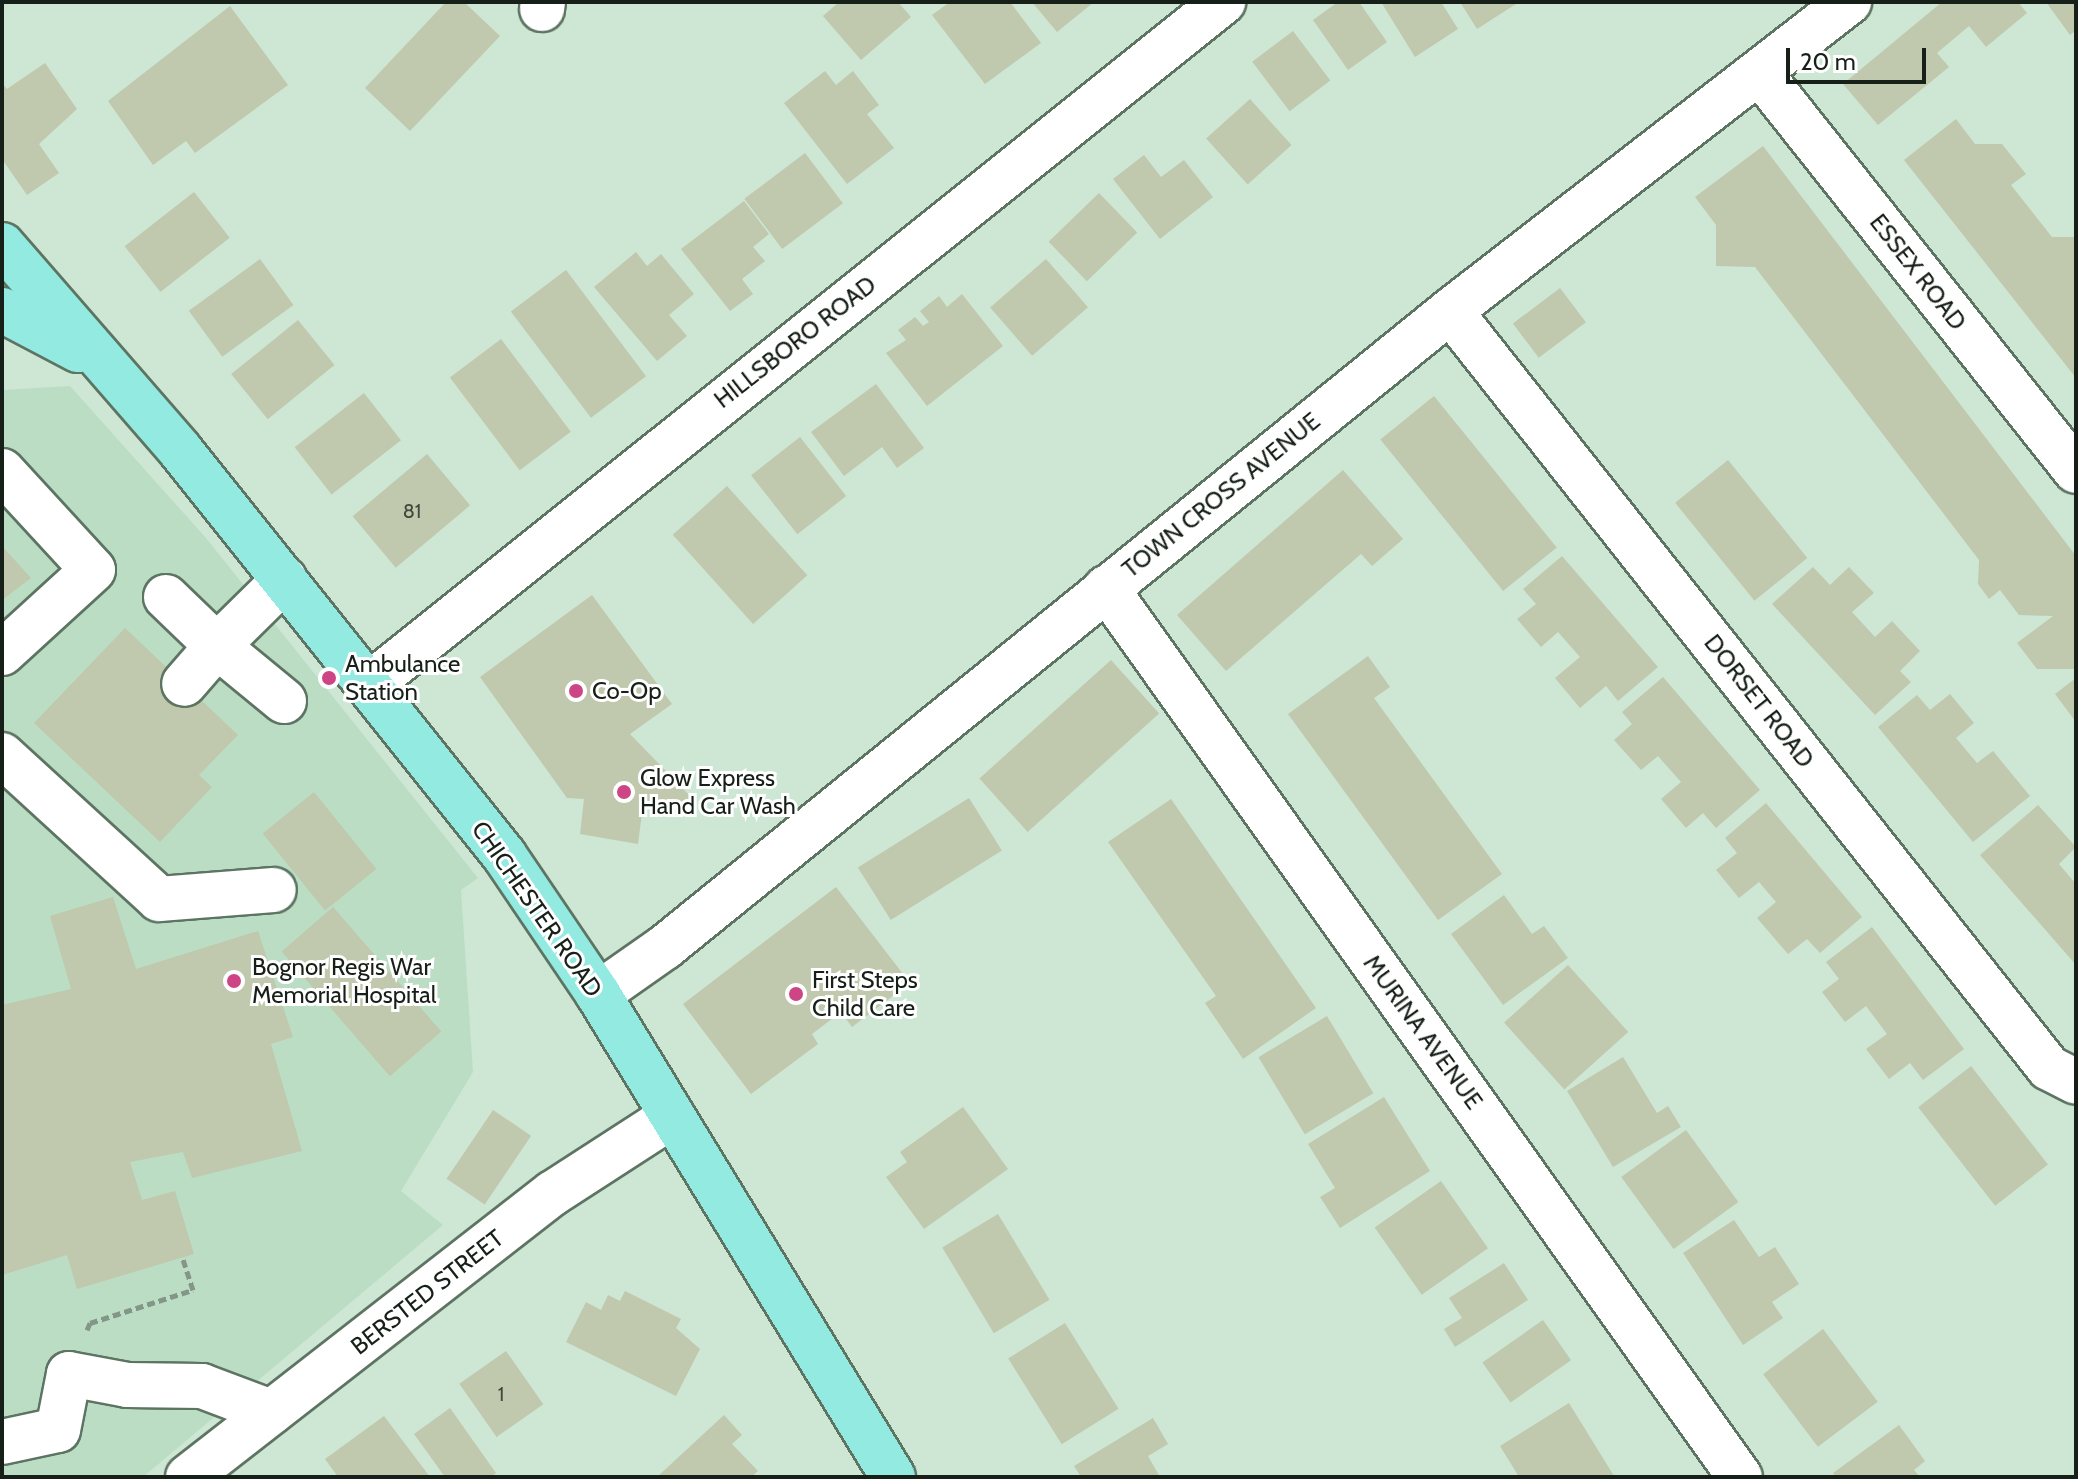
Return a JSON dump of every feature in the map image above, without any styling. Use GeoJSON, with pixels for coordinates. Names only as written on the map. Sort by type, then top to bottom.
{"type":"FeatureCollection","features":[{"type":"Feature","properties":{"kind":"main road","name":"CHICHESTER ROAD"},"geometry":{"type":"LineString","coordinates":[[2,245],[285,579],[504,855],[598,994],[893,1477]]}},
{"type":"Feature","properties":{"kind":"main road","name":"CHICHESTER ROAD"},"geometry":{"type":"LineString","coordinates":[[2,310],[59,335],[120,383]]}},
{"type":"Feature","properties":{"kind":"street","name":"HILLSBORO ROAD"},"geometry":{"type":"LineString","coordinates":[[369,685],[1223,2]]}},
{"type":"Feature","properties":{"kind":"street","name":"TOWN CROSS AVENUE"},"geometry":{"type":"LineString","coordinates":[[598,994],[665,947],[1450,311],[1849,2]]}},
{"type":"Feature","properties":{"kind":"street","name":"ESSEX ROAD"},"geometry":{"type":"LineString","coordinates":[[1760,73],[2076,471]]}},
{"type":"Feature","properties":{"kind":"street","name":"DORSET ROAD"},"geometry":{"type":"LineString","coordinates":[[1450,311],[2049,1068],[2076,1082]]}},
{"type":"Feature","properties":{"kind":"street"},"geometry":{"type":"LineString","coordinates":[[2,471],[93,570],[2,653]]}},
{"type":"Feature","properties":{"kind":"street"},"geometry":{"type":"LineString","coordinates":[[184,684],[217,646],[285,579]]}},
{"type":"Feature","properties":{"kind":"street","name":"MURINA AVENUE"},"geometry":{"type":"LineString","coordinates":[[1106,588],[1740,1477]]}},
{"type":"Feature","properties":{"kind":"street"},"geometry":{"type":"LineString","coordinates":[[166,597],[217,646],[284,701]]}},
{"type":"Feature","properties":{"kind":"street"},"geometry":{"type":"LineString","coordinates":[[2,755],[159,899],[274,890]]}},
{"type":"Feature","properties":{"kind":"street","name":"BERSTED STREET"},"geometry":{"type":"LineString","coordinates":[[188,1477],[553,1193],[672,1116]]}},
{"type":"Feature","properties":{"kind":"street"},"geometry":{"type":"LineString","coordinates":[[2,1442],[58,1430],[69,1374],[127,1385],[202,1386],[271,1412]]}},
{"type":"Feature","properties":{"kind":"path"},"geometry":{"type":"LineString","coordinates":[[90,1323],[193,1290],[182,1257]]}},
{"type":"Feature","properties":{"kind":"shaded area","name":"Bognor Regis War Memorial Hospital"},"geometry":{"type":"Polygon","coordinates":[[[70,386],[206,538],[478,878],[461,890],[473,1072],[401,1191],[443,1225],[143,1477],[2,1477],[2,390],[70,386]]]}},
{"type":"Feature","properties":{"kind":"building"},"geometry":{"type":"Polygon","coordinates":[[[446,2],[464,2],[500,36],[410,131],[365,88],[446,2]]]}},
{"type":"Feature","properties":{"kind":"building"},"geometry":{"type":"Polygon","coordinates":[[[839,2],[898,2],[911,17],[861,60],[823,16],[839,2]]]}},
{"type":"Feature","properties":{"kind":"building"},"geometry":{"type":"Polygon","coordinates":[[[950,2],[1010,2],[1041,43],[985,84],[932,15],[950,2]]]}},
{"type":"Feature","properties":{"kind":"building"},"geometry":{"type":"Polygon","coordinates":[[[1032,2],[1094,2],[1057,32],[1032,2]]]}},
{"type":"Feature","properties":{"kind":"building"},"geometry":{"type":"Polygon","coordinates":[[[1338,2],[1359,2],[1387,42],[1348,70],[1313,20],[1338,2]]]}},
{"type":"Feature","properties":{"kind":"building"},"geometry":{"type":"Polygon","coordinates":[[[1381,2],[1441,2],[1458,29],[1415,57],[1381,2]]]}},
{"type":"Feature","properties":{"kind":"building"},"geometry":{"type":"Polygon","coordinates":[[[1460,2],[1519,2],[1477,29],[1460,2]]]}},
{"type":"Feature","properties":{"kind":"building"},"geometry":{"type":"Polygon","coordinates":[[[1942,2],[2018,2],[2027,13],[1986,47],[1969,26],[1937,53],[1949,67],[1878,125],[1843,84],[1942,2]]]}},
{"type":"Feature","properties":{"kind":"building"},"geometry":{"type":"Polygon","coordinates":[[[2046,2],[2076,2],[2076,30],[2070,35],[2046,2]]]}},
{"type":"Feature","properties":{"kind":"building"},"geometry":{"type":"Polygon","coordinates":[[[230,6],[288,85],[195,153],[186,141],[153,165],[108,101],[230,6]]]}},
{"type":"Feature","properties":{"kind":"building"},"geometry":{"type":"Polygon","coordinates":[[[1293,31],[1330,81],[1290,111],[1252,62],[1293,31]]]}},
{"type":"Feature","properties":{"kind":"building"},"geometry":{"type":"Polygon","coordinates":[[[45,63],[77,109],[39,144],[59,173],[27,195],[2,159],[2,83],[7,89],[45,63]]]}},
{"type":"Feature","properties":{"kind":"building"},"geometry":{"type":"Polygon","coordinates":[[[825,71],[836,85],[853,71],[879,105],[867,114],[894,148],[847,184],[784,103],[825,71]]]}},
{"type":"Feature","properties":{"kind":"building"},"geometry":{"type":"Polygon","coordinates":[[[1250,99],[1291,145],[1248,185],[1206,138],[1250,99]]]}},
{"type":"Feature","properties":{"kind":"building"},"geometry":{"type":"Polygon","coordinates":[[[1956,119],[1975,144],[2002,144],[2026,174],[2011,185],[2052,237],[2076,237],[2076,378],[1904,160],[1956,119]]]}},
{"type":"Feature","properties":{"kind":"building"},"geometry":{"type":"Polygon","coordinates":[[[1763,146],[2076,556],[2076,669],[2037,669],[2017,643],[2053,616],[2019,615],[2000,590],[1989,599],[1978,584],[1979,560],[1755,267],[1716,266],[1716,225],[1695,197],[1763,146]]]}},
{"type":"Feature","properties":{"kind":"building"},"geometry":{"type":"Polygon","coordinates":[[[805,153],[843,203],[782,249],[744,199],[805,153]]]}},
{"type":"Feature","properties":{"kind":"building"},"geometry":{"type":"Polygon","coordinates":[[[1144,155],[1161,177],[1184,160],[1213,197],[1160,239],[1113,179],[1144,155]]]}},
{"type":"Feature","properties":{"kind":"building"},"geometry":{"type":"Polygon","coordinates":[[[194,192],[230,238],[160,292],[125,246],[194,192]]]}},
{"type":"Feature","properties":{"kind":"building"},"geometry":{"type":"Polygon","coordinates":[[[1099,193],[1137,233],[1087,281],[1049,242],[1099,193]]]}},
{"type":"Feature","properties":{"kind":"building"},"geometry":{"type":"Polygon","coordinates":[[[744,201],[769,234],[753,247],[765,261],[742,279],[753,294],[730,311],[681,249],[744,201]]]}},
{"type":"Feature","properties":{"kind":"building"},"geometry":{"type":"Polygon","coordinates":[[[636,252],[647,266],[661,254],[694,294],[669,315],[687,336],[657,361],[594,287],[636,252]]]}},
{"type":"Feature","properties":{"kind":"building"},"geometry":{"type":"Polygon","coordinates":[[[260,259],[294,305],[222,357],[189,311],[260,259]]]}},
{"type":"Feature","properties":{"kind":"building"},"geometry":{"type":"Polygon","coordinates":[[[1046,259],[1088,307],[1032,356],[990,308],[1046,259]]]}},
{"type":"Feature","properties":{"kind":"building"},"geometry":{"type":"Polygon","coordinates":[[[566,270],[646,376],[591,418],[511,312],[566,270]]]}},
{"type":"Feature","properties":{"kind":"building"},"geometry":{"type":"Polygon","coordinates":[[[1560,288],[1586,322],[1539,358],[1513,324],[1560,288]]]}},
{"type":"Feature","properties":{"kind":"building"},"geometry":{"type":"Polygon","coordinates":[[[962,294],[1003,346],[927,406],[886,353],[906,340],[898,330],[915,317],[923,326],[929,322],[920,311],[939,296],[947,307],[962,294]]]}},
{"type":"Feature","properties":{"kind":"building"},"geometry":{"type":"Polygon","coordinates":[[[298,320],[335,365],[268,419],[231,374],[298,320]]]}},
{"type":"Feature","properties":{"kind":"building"},"geometry":{"type":"Polygon","coordinates":[[[501,339],[571,432],[520,470],[450,378],[501,339]]]}},
{"type":"Feature","properties":{"kind":"building"},"geometry":{"type":"Polygon","coordinates":[[[876,384],[924,448],[897,468],[882,447],[844,476],[811,432],[876,384]]]}},
{"type":"Feature","properties":{"kind":"building"},"geometry":{"type":"Polygon","coordinates":[[[364,393],[401,440],[332,494],[295,447],[364,393]]]}},
{"type":"Feature","properties":{"kind":"building"},"geometry":{"type":"Polygon","coordinates":[[[1434,396],[1557,548],[1503,591],[1380,439],[1434,396]]]}},
{"type":"Feature","properties":{"kind":"building"},"geometry":{"type":"Polygon","coordinates":[[[800,437],[846,496],[797,534],[751,475],[800,437]]]}},
{"type":"Feature","properties":{"kind":"building"},"geometry":{"type":"Polygon","coordinates":[[[427,454],[470,505],[396,568],[353,516],[427,454]]]}},
{"type":"Feature","properties":{"kind":"building"},"geometry":{"type":"Polygon","coordinates":[[[1728,460],[1807,558],[1754,601],[1675,503],[1728,460]]]}},
{"type":"Feature","properties":{"kind":"building"},"geometry":{"type":"Polygon","coordinates":[[[1343,470],[1403,539],[1372,566],[1361,554],[1226,671],[1177,615],[1343,470]]]}},
{"type":"Feature","properties":{"kind":"building"},"geometry":{"type":"Polygon","coordinates":[[[727,486],[807,575],[753,624],[673,535],[727,486]]]}},
{"type":"Feature","properties":{"kind":"building"},"geometry":{"type":"Polygon","coordinates":[[[2,546],[31,578],[2,600],[2,546]]]}},
{"type":"Feature","properties":{"kind":"building"},"geometry":{"type":"Polygon","coordinates":[[[1562,556],[1658,667],[1618,701],[1606,686],[1580,708],[1555,678],[1580,657],[1558,632],[1541,647],[1517,619],[1536,604],[1523,589],[1562,556]]]}},
{"type":"Feature","properties":{"kind":"building"},"geometry":{"type":"Polygon","coordinates":[[[1813,567],[1830,585],[1849,567],[1874,593],[1852,612],[1875,637],[1892,621],[1920,651],[1900,671],[1911,682],[1875,715],[1772,604],[1813,567]]]}},
{"type":"Feature","properties":{"kind":"building","name":"Co-Op"},"geometry":{"type":"Polygon","coordinates":[[[592,595],[672,704],[630,734],[692,798],[676,812],[643,805],[638,844],[580,834],[584,799],[567,798],[480,677],[592,595]]]}},
{"type":"Feature","properties":{"kind":"building"},"geometry":{"type":"Polygon","coordinates":[[[125,628],[238,735],[199,775],[212,787],[160,842],[34,723],[125,628]]]}},
{"type":"Feature","properties":{"kind":"building"},"geometry":{"type":"Polygon","coordinates":[[[1368,656],[1390,687],[1374,698],[1502,874],[1438,920],[1288,714],[1368,656]]]}},
{"type":"Feature","properties":{"kind":"building"},"geometry":{"type":"Polygon","coordinates":[[[1111,660],[1159,714],[1028,832],[979,778],[1111,660]]]}},
{"type":"Feature","properties":{"kind":"building"},"geometry":{"type":"Polygon","coordinates":[[[1663,677],[1760,790],[1716,828],[1703,813],[1686,828],[1661,799],[1681,782],[1658,756],[1641,770],[1614,740],[1632,724],[1622,712],[1663,677]]]}},
{"type":"Feature","properties":{"kind":"building"},"geometry":{"type":"Polygon","coordinates":[[[2076,678],[2076,722],[2055,694],[2076,678]]]}},
{"type":"Feature","properties":{"kind":"building"},"geometry":{"type":"Polygon","coordinates":[[[1950,694],[1974,723],[1956,738],[1977,763],[1993,751],[2030,796],[1973,842],[1878,727],[1917,695],[1930,710],[1950,694]]]}},
{"type":"Feature","properties":{"kind":"building"},"geometry":{"type":"Polygon","coordinates":[[[314,792],[376,869],[325,910],[263,834],[314,792]]]}},
{"type":"Feature","properties":{"kind":"building"},"geometry":{"type":"Polygon","coordinates":[[[969,798],[1002,851],[891,920],[858,867],[969,798]]]}},
{"type":"Feature","properties":{"kind":"building"},"geometry":{"type":"Polygon","coordinates":[[[1171,799],[1316,1008],[1243,1059],[1205,1003],[1216,996],[1108,842],[1171,799]]]}},
{"type":"Feature","properties":{"kind":"building"},"geometry":{"type":"Polygon","coordinates":[[[1766,803],[1862,917],[1820,953],[1807,939],[1788,954],[1757,918],[1776,902],[1759,882],[1739,898],[1716,870],[1737,853],[1725,838],[1766,803]]]}},
{"type":"Feature","properties":{"kind":"building"},"geometry":{"type":"Polygon","coordinates":[[[2038,805],[2076,847],[2059,864],[2076,884],[2076,965],[1980,855],[2038,805]]]}},
{"type":"Feature","properties":{"kind":"building","name":"First Steps Child Care"},"geometry":{"type":"Polygon","coordinates":[[[836,887],[910,983],[852,1027],[841,1012],[812,1034],[818,1044],[751,1094],[683,1004],[836,887]]]}},
{"type":"Feature","properties":{"kind":"building"},"geometry":{"type":"Polygon","coordinates":[[[1504,895],[1532,934],[1544,926],[1568,958],[1503,1005],[1451,934],[1504,895]]]}},
{"type":"Feature","properties":{"kind":"building"},"geometry":{"type":"Polygon","coordinates":[[[113,897],[136,969],[258,931],[293,1037],[271,1044],[302,1151],[192,1178],[183,1152],[130,1162],[142,1200],[175,1191],[194,1254],[77,1289],[67,1255],[2,1275],[2,1005],[71,989],[50,916],[113,897]]]}},
{"type":"Feature","properties":{"kind":"building"},"geometry":{"type":"Polygon","coordinates":[[[333,907],[441,1032],[390,1076],[282,952],[333,907]]]}},
{"type":"Feature","properties":{"kind":"building"},"geometry":{"type":"Polygon","coordinates":[[[1872,927],[1964,1049],[1923,1080],[1910,1063],[1889,1079],[1866,1049],[1887,1034],[1866,1006],[1845,1022],[1822,992],[1839,979],[1826,962],[1872,927]]]}},
{"type":"Feature","properties":{"kind":"building"},"geometry":{"type":"Polygon","coordinates":[[[1568,965],[1628,1032],[1564,1089],[1504,1023],[1568,965]]]}},
{"type":"Feature","properties":{"kind":"building"},"geometry":{"type":"Polygon","coordinates":[[[1327,1016],[1373,1093],[1305,1134],[1258,1057],[1327,1016]]]}},
{"type":"Feature","properties":{"kind":"building"},"geometry":{"type":"Polygon","coordinates":[[[1623,1057],[1657,1113],[1668,1106],[1681,1127],[1613,1167],[1567,1091],[1623,1057]]]}},
{"type":"Feature","properties":{"kind":"building"},"geometry":{"type":"Polygon","coordinates":[[[1971,1066],[2048,1165],[1995,1206],[1918,1107],[1971,1066]]]}},
{"type":"Feature","properties":{"kind":"building"},"geometry":{"type":"Polygon","coordinates":[[[1384,1097],[1430,1171],[1340,1228],[1320,1197],[1335,1188],[1308,1144],[1384,1097]]]}},
{"type":"Feature","properties":{"kind":"building"},"geometry":{"type":"Polygon","coordinates":[[[963,1107],[1008,1169],[924,1229],[886,1177],[907,1162],[900,1152],[963,1107]]]}},
{"type":"Feature","properties":{"kind":"building"},"geometry":{"type":"Polygon","coordinates":[[[493,1110],[531,1136],[485,1205],[447,1179],[493,1110]]]}},
{"type":"Feature","properties":{"kind":"building"},"geometry":{"type":"Polygon","coordinates":[[[1686,1130],[1738,1202],[1674,1249],[1621,1177],[1686,1130]]]}},
{"type":"Feature","properties":{"kind":"building"},"geometry":{"type":"Polygon","coordinates":[[[1441,1181],[1488,1248],[1422,1295],[1375,1227],[1441,1181]]]}},
{"type":"Feature","properties":{"kind":"building"},"geometry":{"type":"Polygon","coordinates":[[[998,1214],[1050,1300],[994,1333],[942,1247],[998,1214]]]}},
{"type":"Feature","properties":{"kind":"building"},"geometry":{"type":"Polygon","coordinates":[[[1734,1220],[1759,1257],[1775,1247],[1799,1284],[1772,1302],[1783,1318],[1743,1345],[1683,1253],[1734,1220]]]}},
{"type":"Feature","properties":{"kind":"building"},"geometry":{"type":"Polygon","coordinates":[[[1504,1263],[1528,1300],[1455,1347],[1444,1329],[1462,1318],[1449,1298],[1504,1263]]]}},
{"type":"Feature","properties":{"kind":"building"},"geometry":{"type":"Polygon","coordinates":[[[625,1291],[681,1319],[676,1328],[700,1349],[676,1396],[566,1342],[586,1302],[601,1310],[608,1295],[620,1301],[625,1291]]]}},
{"type":"Feature","properties":{"kind":"building"},"geometry":{"type":"Polygon","coordinates":[[[1543,1320],[1571,1360],[1510,1403],[1482,1362],[1543,1320]]]}},
{"type":"Feature","properties":{"kind":"building"},"geometry":{"type":"Polygon","coordinates":[[[1065,1323],[1119,1409],[1062,1444],[1008,1359],[1065,1323]]]}},
{"type":"Feature","properties":{"kind":"building"},"geometry":{"type":"Polygon","coordinates":[[[1823,1329],[1878,1402],[1818,1447],[1763,1374],[1823,1329]]]}},
{"type":"Feature","properties":{"kind":"building"},"geometry":{"type":"Polygon","coordinates":[[[506,1351],[543,1404],[497,1437],[459,1384],[506,1351]]]}},
{"type":"Feature","properties":{"kind":"building"},"geometry":{"type":"Polygon","coordinates":[[[1569,1403],[1614,1476],[1519,1477],[1500,1446],[1569,1403]]]}},
{"type":"Feature","properties":{"kind":"building"},"geometry":{"type":"Polygon","coordinates":[[[450,1408],[496,1473],[491,1477],[445,1477],[414,1434],[450,1408]]]}},
{"type":"Feature","properties":{"kind":"building"},"geometry":{"type":"Polygon","coordinates":[[[724,1415],[742,1435],[732,1444],[758,1471],[751,1477],[657,1477],[724,1415]]]}},
{"type":"Feature","properties":{"kind":"building"},"geometry":{"type":"Polygon","coordinates":[[[384,1416],[430,1477],[338,1477],[325,1459],[384,1416]]]}},
{"type":"Feature","properties":{"kind":"building"},"geometry":{"type":"Polygon","coordinates":[[[1153,1418],[1168,1444],[1148,1456],[1160,1477],[1081,1477],[1074,1466],[1153,1418]]]}},
{"type":"Feature","properties":{"kind":"building"},"geometry":{"type":"Polygon","coordinates":[[[1899,1425],[1925,1461],[1914,1470],[1920,1477],[1836,1477],[1833,1473],[1899,1425]]]}},
{"type":"Feature","properties":{"kind":"place","name":"Ambulance Station"},"geometry":{"type":"Point","coordinates":[329,678]}},
{"type":"Feature","properties":{"kind":"place","name":"Co-Op"},"geometry":{"type":"Point","coordinates":[576,691]}},
{"type":"Feature","properties":{"kind":"place","name":"Glow Express Hand Car Wash"},"geometry":{"type":"Point","coordinates":[624,792]}},
{"type":"Feature","properties":{"kind":"place","name":"Bognor Regis War Memorial Hospital"},"geometry":{"type":"Point","coordinates":[234,981]}},
{"type":"Feature","properties":{"kind":"place","name":"First Steps Child Care"},"geometry":{"type":"Point","coordinates":[796,994]}}]}
